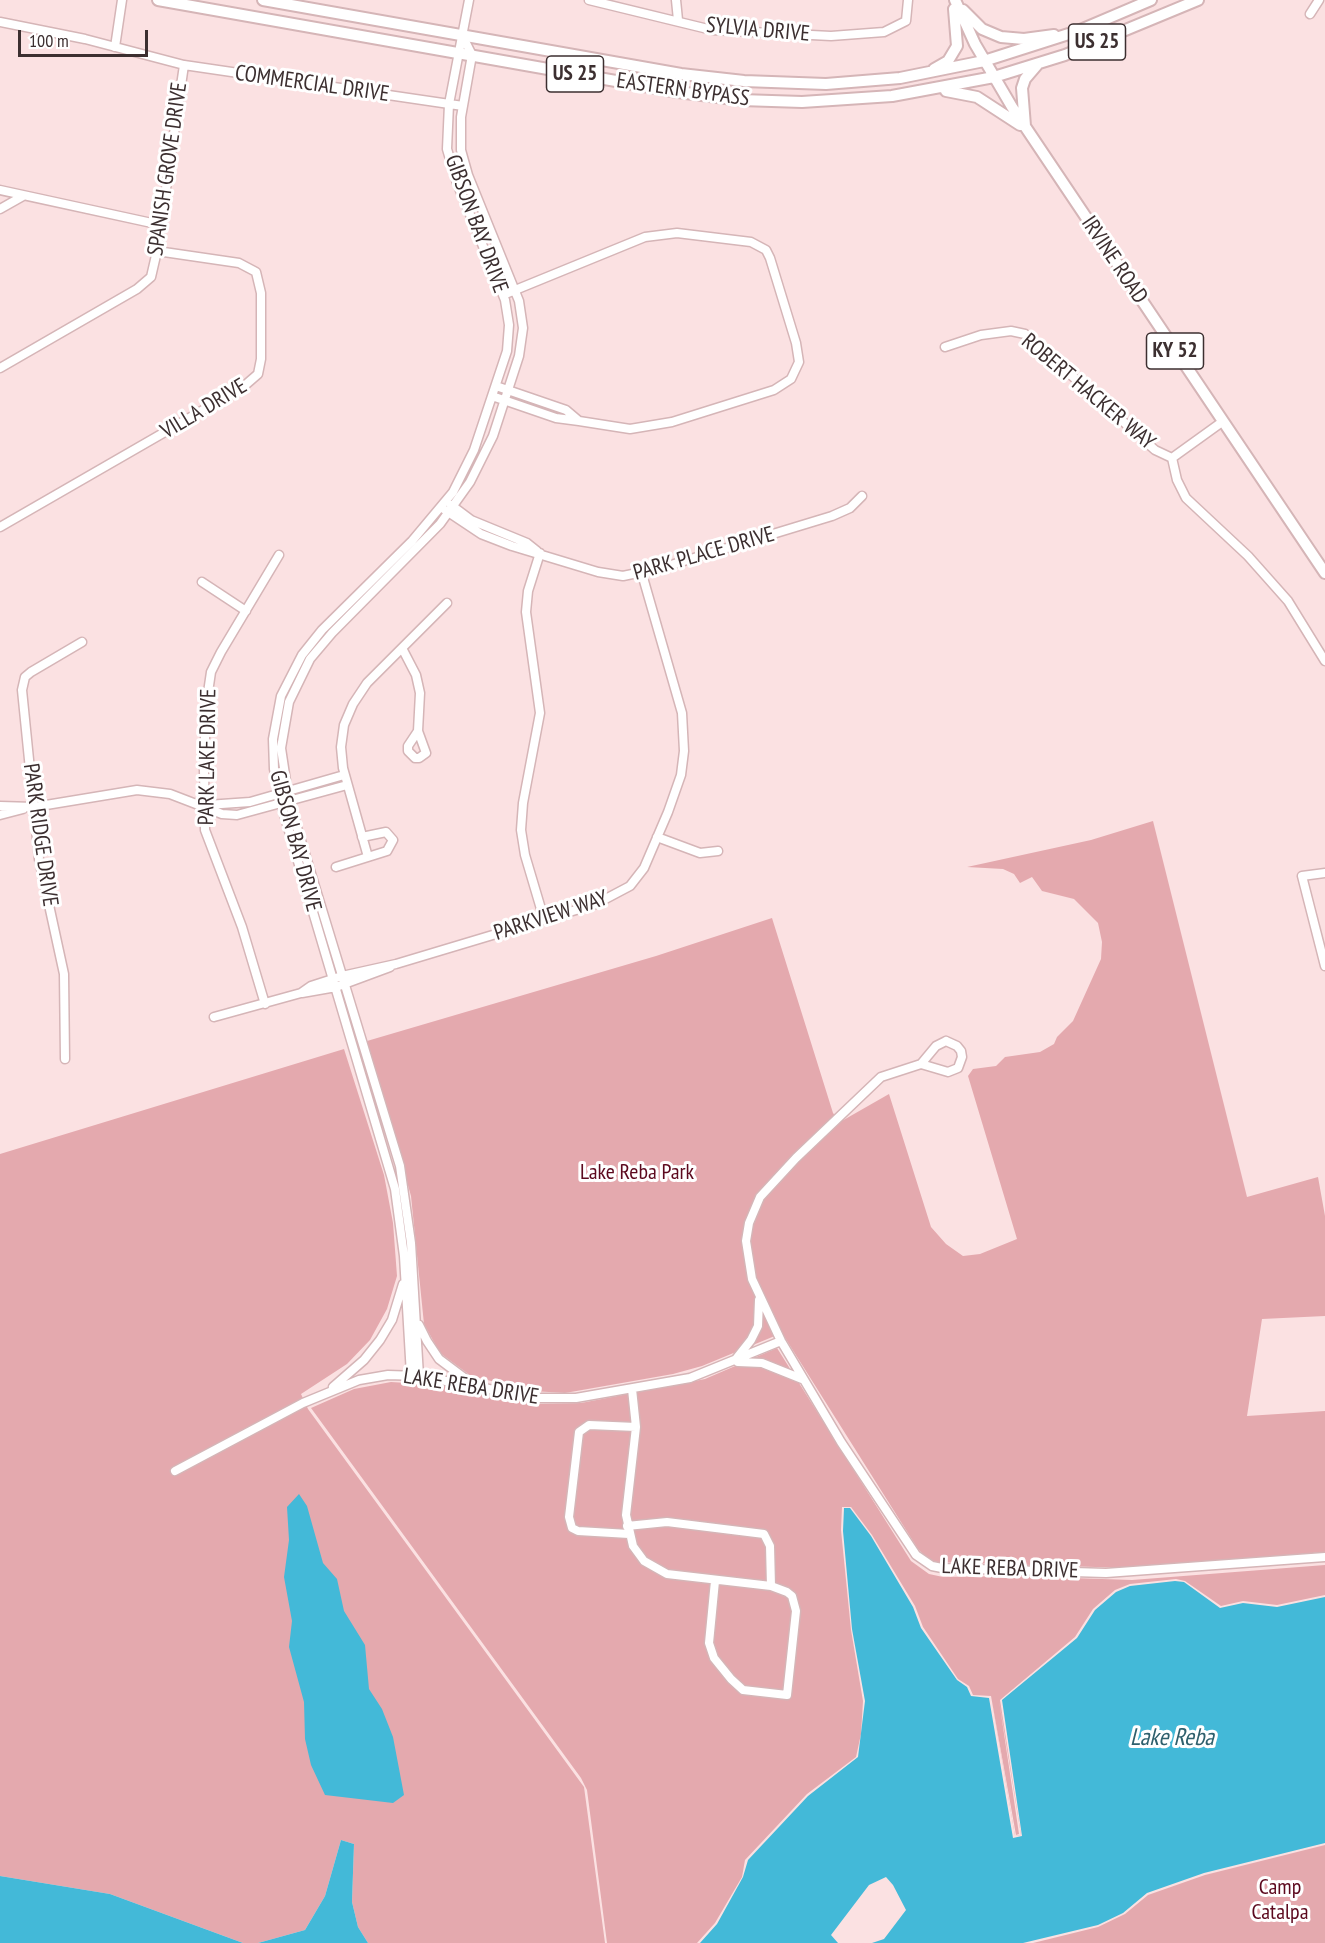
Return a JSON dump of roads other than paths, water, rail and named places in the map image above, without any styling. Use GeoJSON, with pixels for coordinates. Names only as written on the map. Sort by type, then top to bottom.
{"type":"FeatureCollection","features":[{"type":"Feature","properties":{"kind":"main road","name":"EASTERN BYPASS"},"geometry":{"type":"LineString","coordinates":[[158,0],[678,92],[741,100],[841,101],[931,91],[994,78],[1038,64],[1198,0]]}},
{"type":"Feature","properties":{"kind":"main road","name":"EASTERN BYPASS"},"geometry":{"type":"LineString","coordinates":[[263,0],[681,74],[744,81],[826,84],[921,75],[984,61],[1078,31],[1151,0]]}},
{"type":"Feature","properties":{"kind":"main road"},"geometry":{"type":"LineString","coordinates":[[955,0],[974,23],[1001,38],[1024,39],[1078,31]]}},
{"type":"Feature","properties":{"kind":"main road"},"geometry":{"type":"LineString","coordinates":[[921,75],[948,61],[957,46],[955,0]]}},
{"type":"Feature","properties":{"kind":"main road","name":"IRVINE ROAD"},"geometry":{"type":"LineString","coordinates":[[955,0],[984,61],[1026,129],[1325,573]]}},
{"type":"Feature","properties":{"kind":"main road"},"geometry":{"type":"LineString","coordinates":[[1026,129],[1022,88],[1025,79],[1038,64]]}},
{"type":"Feature","properties":{"kind":"main road"},"geometry":{"type":"LineString","coordinates":[[931,91],[977,97],[1026,129]]}},
{"type":"Feature","properties":{"kind":"street"},"geometry":{"type":"LineString","coordinates":[[115,47],[122,0]]}},
{"type":"Feature","properties":{"kind":"street"},"geometry":{"type":"LineString","coordinates":[[469,0],[462,35],[472,55]]}},
{"type":"Feature","properties":{"kind":"street","name":"SYLVIA DRIVE"},"geometry":{"type":"LineString","coordinates":[[589,0],[712,30],[831,36],[884,32],[906,21],[908,0]]}},
{"type":"Feature","properties":{"kind":"street"},"geometry":{"type":"LineString","coordinates":[[676,0],[678,20]]}},
{"type":"Feature","properties":{"kind":"street"},"geometry":{"type":"LineString","coordinates":[[1310,14],[1319,0]]}},
{"type":"Feature","properties":{"kind":"street","name":"COMMERCIAL DRIVE"},"geometry":{"type":"LineString","coordinates":[[0,22],[115,47],[184,65],[463,106]]}},
{"type":"Feature","properties":{"kind":"street","name":"GIBSON BAY DRIVE"},"geometry":{"type":"LineString","coordinates":[[448,507],[468,465],[496,386],[509,338],[509,319],[503,295],[450,163],[447,135],[449,104],[462,35]]}},
{"type":"Feature","properties":{"kind":"street","name":"GIBSON BAY DRIVE"},"geometry":{"type":"LineString","coordinates":[[415,1376],[417,1316],[400,1188],[370,1081],[274,769],[274,724],[281,696],[294,668],[322,630],[448,507],[483,460],[509,390],[522,342],[522,314],[516,290],[464,162],[460,138],[472,55]]}},
{"type":"Feature","properties":{"kind":"street","name":"SPANISH GROVE DRIVE"},"geometry":{"type":"LineString","coordinates":[[0,368],[145,284],[154,268],[184,65]]}},
{"type":"Feature","properties":{"kind":"street"},"geometry":{"type":"LineString","coordinates":[[0,190],[161,225]]}},
{"type":"Feature","properties":{"kind":"street"},"geometry":{"type":"LineString","coordinates":[[0,209],[23,196]]}},
{"type":"Feature","properties":{"kind":"street"},"geometry":{"type":"LineString","coordinates":[[492,396],[556,418],[619,429],[650,427],[774,390],[791,379],[796,371],[798,353],[770,258],[766,250],[751,242],[690,234],[664,233],[645,237],[503,295]]}},
{"type":"Feature","properties":{"kind":"street","name":"VILLA DRIVE"},"geometry":{"type":"LineString","coordinates":[[0,527],[243,387],[258,374],[261,364],[261,293],[256,272],[239,263],[157,251]]}},
{"type":"Feature","properties":{"kind":"street","name":"ROBERT HACKER WAY"},"geometry":{"type":"LineString","coordinates":[[945,347],[981,335],[1011,331],[1025,334],[1155,450],[1172,458],[1222,422]]}},
{"type":"Feature","properties":{"kind":"street"},"geometry":{"type":"LineString","coordinates":[[496,386],[566,410],[579,421]]}},
{"type":"Feature","properties":{"kind":"street"},"geometry":{"type":"LineString","coordinates":[[1172,458],[1177,480],[1186,498],[1248,556],[1288,601],[1325,660]]}},
{"type":"Feature","properties":{"kind":"street","name":"PARK PLACE DRIVE"},"geometry":{"type":"LineString","coordinates":[[448,507],[481,534],[512,546],[611,575],[642,574],[842,513],[861,496]]}},
{"type":"Feature","properties":{"kind":"street"},"geometry":{"type":"LineString","coordinates":[[540,553],[526,601],[527,630],[540,712],[523,803],[521,830],[525,855],[544,919]]}},
{"type":"Feature","properties":{"kind":"street","name":"PARK LAKE DRIVE"},"geometry":{"type":"LineString","coordinates":[[265,1004],[242,927],[208,838],[203,806],[208,683],[215,662],[279,555]]}},
{"type":"Feature","properties":{"kind":"street","name":"PARKVIEW WAY"},"geometry":{"type":"LineString","coordinates":[[214,1017],[302,993],[311,986],[339,981],[609,899],[626,889],[638,877],[677,787],[685,739],[679,700],[642,574]]}},
{"type":"Feature","properties":{"kind":"street"},"geometry":{"type":"LineString","coordinates":[[202,582],[246,611]]}},
{"type":"Feature","properties":{"kind":"street"},"geometry":{"type":"LineString","coordinates":[[368,857],[344,775],[341,747],[348,714],[367,683],[447,603]]}},
{"type":"Feature","properties":{"kind":"street","name":"PARK RIDGE DRIVE"},"geometry":{"type":"LineString","coordinates":[[65,1059],[64,974],[41,871],[22,683],[31,672],[81,642]]}},
{"type":"Feature","properties":{"kind":"street"},"geometry":{"type":"LineString","coordinates":[[402,648],[416,675],[420,693],[418,731]]}},
{"type":"Feature","properties":{"kind":"street"},"geometry":{"type":"LineString","coordinates":[[0,815],[137,790],[170,794],[222,814],[237,815],[344,775]]}},
{"type":"Feature","properties":{"kind":"street"},"geometry":{"type":"LineString","coordinates":[[284,798],[347,785]]}},
{"type":"Feature","properties":{"kind":"street"},"geometry":{"type":"LineString","coordinates":[[0,806],[34,807]]}},
{"type":"Feature","properties":{"kind":"street"},"geometry":{"type":"LineString","coordinates":[[336,867],[390,848],[392,837],[382,832],[362,837]]}},
{"type":"Feature","properties":{"kind":"street"},"geometry":{"type":"LineString","coordinates":[[657,837],[700,853],[718,851]]}},
{"type":"Feature","properties":{"kind":"street"},"geometry":{"type":"LineString","coordinates":[[1325,873],[1302,876],[1325,966]]}},
{"type":"Feature","properties":{"kind":"street","name":"LAKE REBA DRIVE"},"geometry":{"type":"LineString","coordinates":[[921,1064],[942,1071],[953,1071],[961,1063],[961,1051],[952,1043],[940,1042],[921,1064],[881,1077],[864,1091],[760,1197],[752,1214],[746,1241],[749,1269],[759,1297],[781,1341],[802,1379],[910,1548],[923,1562],[932,1566],[1121,1573],[1325,1557]]}},
{"type":"Feature","properties":{"kind":"street","name":"GIBSON BAY DRIVE"},"geometry":{"type":"LineString","coordinates":[[400,1188],[405,1275],[415,1376]]}},
{"type":"Feature","properties":{"kind":"street"},"geometry":{"type":"LineString","coordinates":[[326,1393],[355,1369],[380,1341],[396,1309],[405,1275]]}},
{"type":"Feature","properties":{"kind":"street"},"geometry":{"type":"LineString","coordinates":[[734,1362],[751,1340],[758,1326],[759,1297]]}},
{"type":"Feature","properties":{"kind":"street"},"geometry":{"type":"LineString","coordinates":[[417,1316],[426,1341],[439,1359],[477,1386]]}},
{"type":"Feature","properties":{"kind":"street","name":"LAKE REBA DRIVE"},"geometry":{"type":"LineString","coordinates":[[175,1471],[326,1393],[374,1377],[415,1376],[551,1399],[632,1389],[690,1378],[781,1341]]}},
{"type":"Feature","properties":{"kind":"street"},"geometry":{"type":"LineString","coordinates":[[734,1362],[762,1363],[802,1379]]}},
{"type":"Feature","properties":{"kind":"street"},"geometry":{"type":"LineString","coordinates":[[632,1389],[636,1427],[627,1507],[628,1530],[638,1554],[658,1570],[676,1576],[771,1586],[788,1592],[792,1596],[796,1611],[787,1695],[743,1690],[730,1679],[714,1658],[709,1643],[715,1581]]}},
{"type":"Feature","properties":{"kind":"street"},"geometry":{"type":"LineString","coordinates":[[636,1427],[589,1425],[579,1432],[569,1517],[572,1528],[578,1532],[628,1530],[667,1522],[764,1534],[770,1546],[771,1586]]}},
{"type":"Feature","properties":{"kind":"water"},"geometry":{"type":"Polygon","coordinates":[[[299,1494],[307,1506],[323,1563],[337,1579],[344,1611],[365,1645],[369,1689],[382,1709],[393,1737],[404,1795],[393,1803],[325,1795],[311,1765],[305,1739],[304,1702],[289,1647],[292,1621],[284,1577],[289,1540],[287,1507],[299,1494]]]}},
{"type":"Feature","properties":{"kind":"water","name":"Lake Reba"},"geometry":{"type":"Polygon","coordinates":[[[844,1508],[850,1508],[871,1536],[913,1607],[921,1628],[957,1680],[967,1687],[971,1696],[989,1698],[1013,1838],[1022,1836],[1002,1700],[1077,1638],[1095,1610],[1116,1592],[1130,1586],[1184,1582],[1220,1608],[1243,1603],[1277,1607],[1325,1597],[1325,1843],[1204,1873],[1147,1893],[1123,1913],[1098,1925],[1023,1943],[872,1943],[884,1939],[906,1910],[893,1885],[886,1877],[869,1885],[831,1935],[838,1943],[700,1943],[717,1924],[743,1877],[748,1860],[808,1796],[858,1757],[865,1701],[852,1629],[843,1531],[844,1508]]]}},
{"type":"Feature","properties":{"kind":"water"},"geometry":{"type":"Polygon","coordinates":[[[341,1840],[354,1844],[352,1902],[358,1927],[368,1943],[258,1943],[305,1930],[325,1896],[341,1840]]]}},
{"type":"Feature","properties":{"kind":"water"},"geometry":{"type":"Polygon","coordinates":[[[0,1876],[110,1894],[243,1943],[0,1943],[0,1876]]]}},
{"type":"Feature","properties":{"kind":"park label","name":"Lake Reba Park"},"geometry":{"type":"Point","coordinates":[637,1173]}},
{"type":"Feature","properties":{"kind":"park label","name":"Camp Catalpa"},"geometry":{"type":"Point","coordinates":[1280,1901]}}]}
